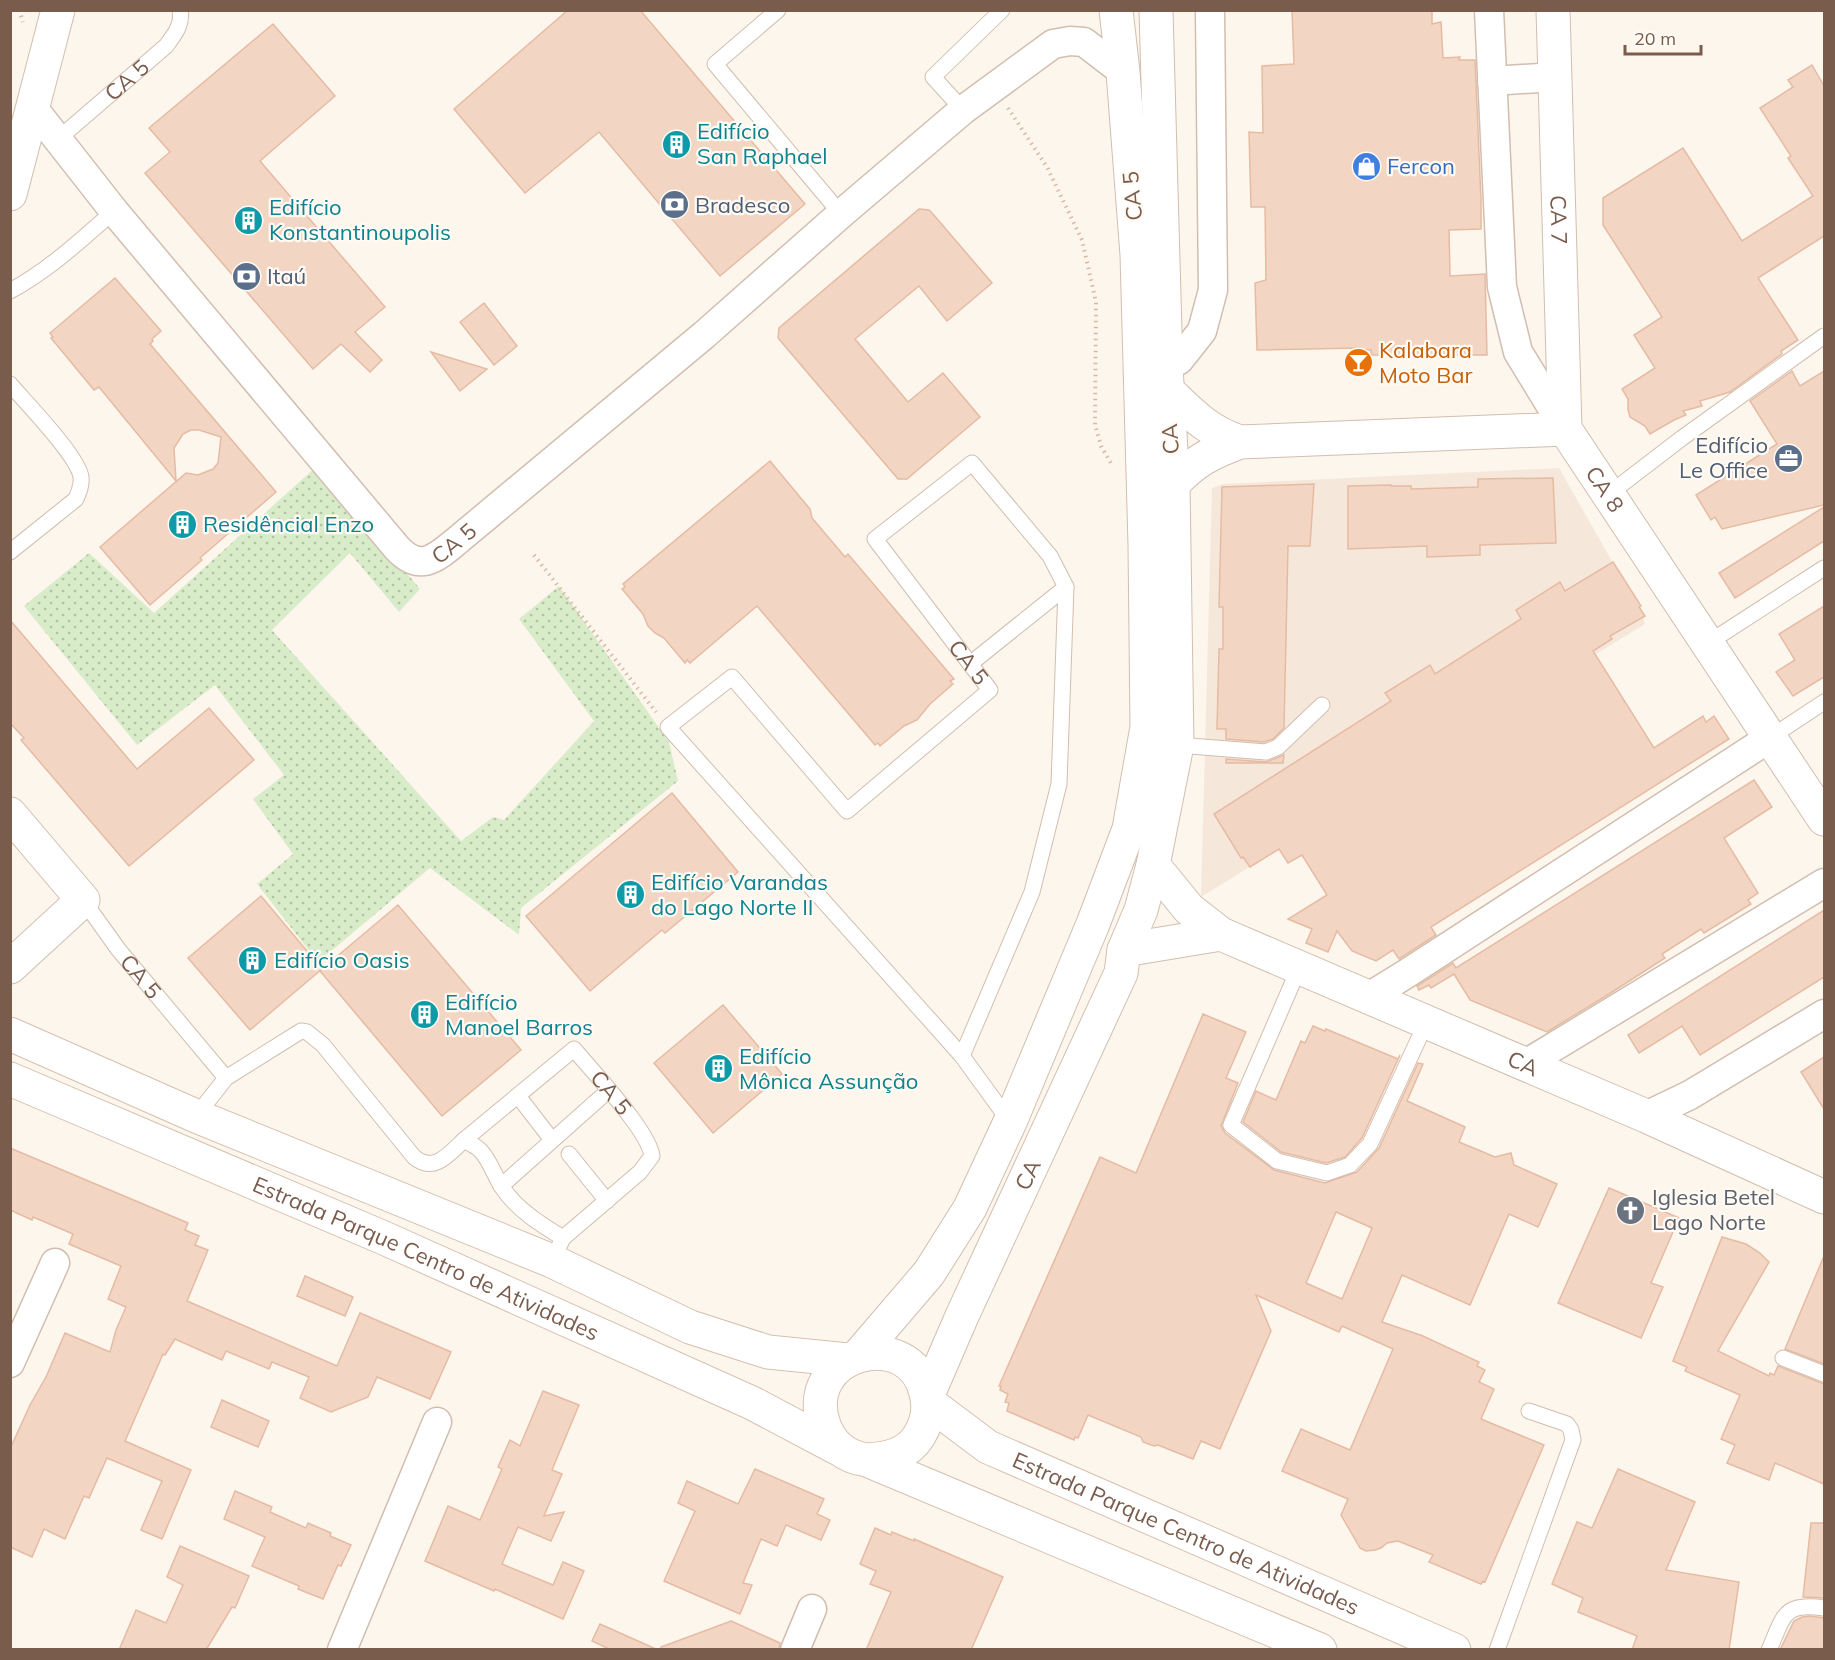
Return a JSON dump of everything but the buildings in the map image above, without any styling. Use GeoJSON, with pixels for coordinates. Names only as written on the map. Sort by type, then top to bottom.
{"type":"FeatureCollection","features":[{"type":"Feature","properties":{"kind":"street"},"geometry":{"type":"LineString","coordinates":[[10,195],[58,10]]}},
{"type":"Feature","properties":{"kind":"street","name":"CA 5"},"geometry":{"type":"LineString","coordinates":[[853,1358],[929,1273],[970,1208],[1010,1122],[1093,924],[1129,829],[1147,727],[1159,547],[1123,72],[1116,10]]}},
{"type":"Feature","properties":{"kind":"street","name":"CA"},"geometry":{"type":"LineString","coordinates":[[928,1399],[953,1336],[1121,973],[1124,950],[1140,910],[1153,865],[1177,745],[1159,547],[1173,484],[1166,379],[1156,10]]}},
{"type":"Feature","properties":{"kind":"street"},"geometry":{"type":"LineString","coordinates":[[1210,10],[1212,290],[1202,331],[1166,379],[1204,425],[1222,436],[1240,442],[1565,429],[1518,352],[1502,287],[1489,10]]}},
{"type":"Feature","properties":{"kind":"street","name":"CA 7"},"geometry":{"type":"LineString","coordinates":[[1553,10],[1565,429]]}},
{"type":"Feature","properties":{"kind":"street","name":"CA 5"},"geometry":{"type":"LineString","coordinates":[[34,109],[114,211],[396,548],[410,560],[427,562],[459,539],[704,335],[963,110],[1053,44],[1070,40],[1084,42],[1123,72]]}},
{"type":"Feature","properties":{"kind":"street"},"geometry":{"type":"LineString","coordinates":[[1492,81],[1555,76]]}},
{"type":"Feature","properties":{"kind":"street","name":"CA 8"},"geometry":{"type":"LineString","coordinates":[[1565,429],[1824,819]]}},
{"type":"Feature","properties":{"kind":"street"},"geometry":{"type":"LineString","coordinates":[[1173,484],[1203,458],[1240,442]]}},
{"type":"Feature","properties":{"kind":"street"},"geometry":{"type":"LineString","coordinates":[[1367,998],[1771,737]]}},
{"type":"Feature","properties":{"kind":"street","name":"CA 5"},"geometry":{"type":"LineString","coordinates":[[10,814],[83,900]]}},
{"type":"Feature","properties":{"kind":"street","name":"CA"},"geometry":{"type":"LineString","coordinates":[[1153,865],[1189,909],[1221,934],[1647,1116],[1824,1197]]}},
{"type":"Feature","properties":{"kind":"street"},"geometry":{"type":"LineString","coordinates":[[1524,1065],[1824,883]]}},
{"type":"Feature","properties":{"kind":"street"},"geometry":{"type":"LineString","coordinates":[[10,967],[83,900]]}},
{"type":"Feature","properties":{"kind":"street"},"geometry":{"type":"LineString","coordinates":[[1124,950],[1221,934]]}},
{"type":"Feature","properties":{"kind":"street"},"geometry":{"type":"LineString","coordinates":[[1647,1116],[1690,1095],[1824,1014]]}},
{"type":"Feature","properties":{"kind":"street","name":"Estrada Parque Centro de Atividades"},"geometry":{"type":"LineString","coordinates":[[10,1034],[196,1116],[557,1250],[690,1327],[768,1352],[853,1358]]}},
{"type":"Feature","properties":{"kind":"street","name":"Estrada Parque Centro de Atividades"},"geometry":{"type":"LineString","coordinates":[[10,1079],[384,1238],[752,1403],[837,1448]]}},
{"type":"Feature","properties":{"kind":"street"},"geometry":{"type":"LineString","coordinates":[[10,1363],[55,1263]]}},
{"type":"Feature","properties":{"kind":"street"},"geometry":{"type":"LineString","coordinates":[[867,1460],[886,1459],[904,1451],[918,1438],[926,1421],[928,1399],[924,1385],[915,1371],[902,1360],[886,1353],[869,1352],[853,1358],[837,1367],[826,1381],[820,1398],[821,1416],[837,1448],[848,1455],[867,1460],[1320,1650]]}},
{"type":"Feature","properties":{"kind":"street","name":"Estrada Parque Centro de Atividades"},"geometry":{"type":"LineString","coordinates":[[928,1399],[988,1447],[1454,1650]]}},
{"type":"Feature","properties":{"kind":"street"},"geometry":{"type":"LineString","coordinates":[[342,1650],[437,1422]]}},
{"type":"Feature","properties":{"kind":"street"},"geometry":{"type":"LineString","coordinates":[[795,1650],[812,1609]]}},
{"type":"Feature","properties":{"kind":"lane","name":"CA 5"},"geometry":{"type":"LineString","coordinates":[[57,140],[166,46],[178,31],[182,17],[180,10]]}},
{"type":"Feature","properties":{"kind":"lane"},"geometry":{"type":"LineString","coordinates":[[778,10],[716,64],[841,214]]}},
{"type":"Feature","properties":{"kind":"lane"},"geometry":{"type":"LineString","coordinates":[[963,110],[933,77],[1002,10]]}},
{"type":"Feature","properties":{"kind":"lane"},"geometry":{"type":"LineString","coordinates":[[10,291],[25,283],[63,255],[114,211]]}},
{"type":"Feature","properties":{"kind":"lane"},"geometry":{"type":"LineString","coordinates":[[1609,494],[1682,438],[1824,336]]}},
{"type":"Feature","properties":{"kind":"lane"},"geometry":{"type":"LineString","coordinates":[[10,384],[75,460],[81,476],[81,488],[76,499],[10,552]]}},
{"type":"Feature","properties":{"kind":"lane","name":"CA 5"},"geometry":{"type":"LineString","coordinates":[[668,727],[732,677],[846,811],[990,690],[875,539],[972,463],[1050,556],[1066,587],[1059,784],[1032,892],[962,1056]]}},
{"type":"Feature","properties":{"kind":"lane"},"geometry":{"type":"LineString","coordinates":[[1708,643],[1824,568]]}},
{"type":"Feature","properties":{"kind":"lane"},"geometry":{"type":"LineString","coordinates":[[970,664],[1066,587]]}},
{"type":"Feature","properties":{"kind":"lane"},"geometry":{"type":"LineString","coordinates":[[1771,737],[1824,702]]}},
{"type":"Feature","properties":{"kind":"lane"},"geometry":{"type":"LineString","coordinates":[[1177,745],[1266,752],[1278,747],[1322,705]]}},
{"type":"Feature","properties":{"kind":"lane"},"geometry":{"type":"LineString","coordinates":[[668,727],[962,1056],[1010,1122]]}},
{"type":"Feature","properties":{"kind":"lane","name":"CA 5"},"geometry":{"type":"LineString","coordinates":[[83,900],[118,949],[226,1078]]}},
{"type":"Feature","properties":{"kind":"lane"},"geometry":{"type":"LineString","coordinates":[[1299,968],[1232,1125],[1277,1161],[1327,1173],[1350,1165],[1370,1144],[1426,1023]]}},
{"type":"Feature","properties":{"kind":"lane","name":"CA 5"},"geometry":{"type":"LineString","coordinates":[[196,1116],[226,1078],[301,1031],[307,1032],[323,1045],[414,1157],[422,1163],[431,1164],[444,1159],[574,1049],[625,1109],[651,1147],[652,1156],[640,1172],[557,1250]]}},
{"type":"Feature","properties":{"kind":"lane"},"geometry":{"type":"LineString","coordinates":[[501,1186],[609,1090]]}},
{"type":"Feature","properties":{"kind":"lane"},"geometry":{"type":"LineString","coordinates":[[518,1096],[552,1140]]}},
{"type":"Feature","properties":{"kind":"lane"},"geometry":{"type":"LineString","coordinates":[[464,1140],[480,1150],[501,1186],[529,1215],[557,1250]]}},
{"type":"Feature","properties":{"kind":"lane"},"geometry":{"type":"LineString","coordinates":[[569,1154],[607,1201]]}},
{"type":"Feature","properties":{"kind":"lane"},"geometry":{"type":"LineString","coordinates":[[1783,1358],[1824,1374]]}},
{"type":"Feature","properties":{"kind":"lane"},"geometry":{"type":"LineString","coordinates":[[1497,1650],[1573,1440],[1567,1424],[1529,1411]]}},
{"type":"Feature","properties":{"kind":"lane"},"geometry":{"type":"LineString","coordinates":[[1769,1650],[1784,1615],[1792,1608],[1807,1605],[1824,1608]]}},
{"type":"Feature","properties":{"kind":"path"},"geometry":{"type":"LineString","coordinates":[[534,555],[668,727]]}},
{"type":"Feature","properties":{"kind":"shaded area"},"geometry":{"type":"Polygon","coordinates":[[[1559,468],[1642,614],[1645,624],[1201,897],[1212,488],[1223,484],[1559,468]]]}},
{"type":"Feature","properties":{"kind":"green space"},"geometry":{"type":"Polygon","coordinates":[[[317,466],[420,589],[399,612],[350,553],[272,630],[461,841],[493,817],[504,820],[594,721],[519,619],[559,586],[669,742],[678,781],[521,908],[519,935],[430,868],[318,962],[257,884],[293,854],[253,799],[284,775],[215,685],[137,745],[24,606],[89,553],[154,613],[317,466]]]}},
{"type":"Feature","properties":{"kind":"place","name":"Edifício San Raphael"},"geometry":{"type":"Point","coordinates":[676,144]}},
{"type":"Feature","properties":{"kind":"place","name":"Fercon"},"geometry":{"type":"Point","coordinates":[1366,166]}},
{"type":"Feature","properties":{"kind":"place","name":"Bradesco"},"geometry":{"type":"Point","coordinates":[674,205]}},
{"type":"Feature","properties":{"kind":"place","name":"Edifício Konstantinoupolis"},"geometry":{"type":"Point","coordinates":[248,220]}},
{"type":"Feature","properties":{"kind":"place","name":"Itaú"},"geometry":{"type":"Point","coordinates":[246,276]}},
{"type":"Feature","properties":{"kind":"place","name":"Kalabara Moto Bar"},"geometry":{"type":"Point","coordinates":[1358,363]}},
{"type":"Feature","properties":{"kind":"place","name":"Edifício Le Office"},"geometry":{"type":"Point","coordinates":[1789,458]}},
{"type":"Feature","properties":{"kind":"place","name":"Residêncial Enzo"},"geometry":{"type":"Point","coordinates":[182,524]}},
{"type":"Feature","properties":{"kind":"place","name":"Edifício Varandas do Lago Norte II"},"geometry":{"type":"Point","coordinates":[630,895]}},
{"type":"Feature","properties":{"kind":"place","name":"Edifício Oasis"},"geometry":{"type":"Point","coordinates":[253,960]}},
{"type":"Feature","properties":{"kind":"place","name":"Edifício Manoel Barros"},"geometry":{"type":"Point","coordinates":[424,1015]}},
{"type":"Feature","properties":{"kind":"place","name":"Edifício Mônica Assunção"},"geometry":{"type":"Point","coordinates":[718,1069]}},
{"type":"Feature","properties":{"kind":"place","name":"Iglesia Betel Lago Norte"},"geometry":{"type":"Point","coordinates":[1631,1210]}}]}
